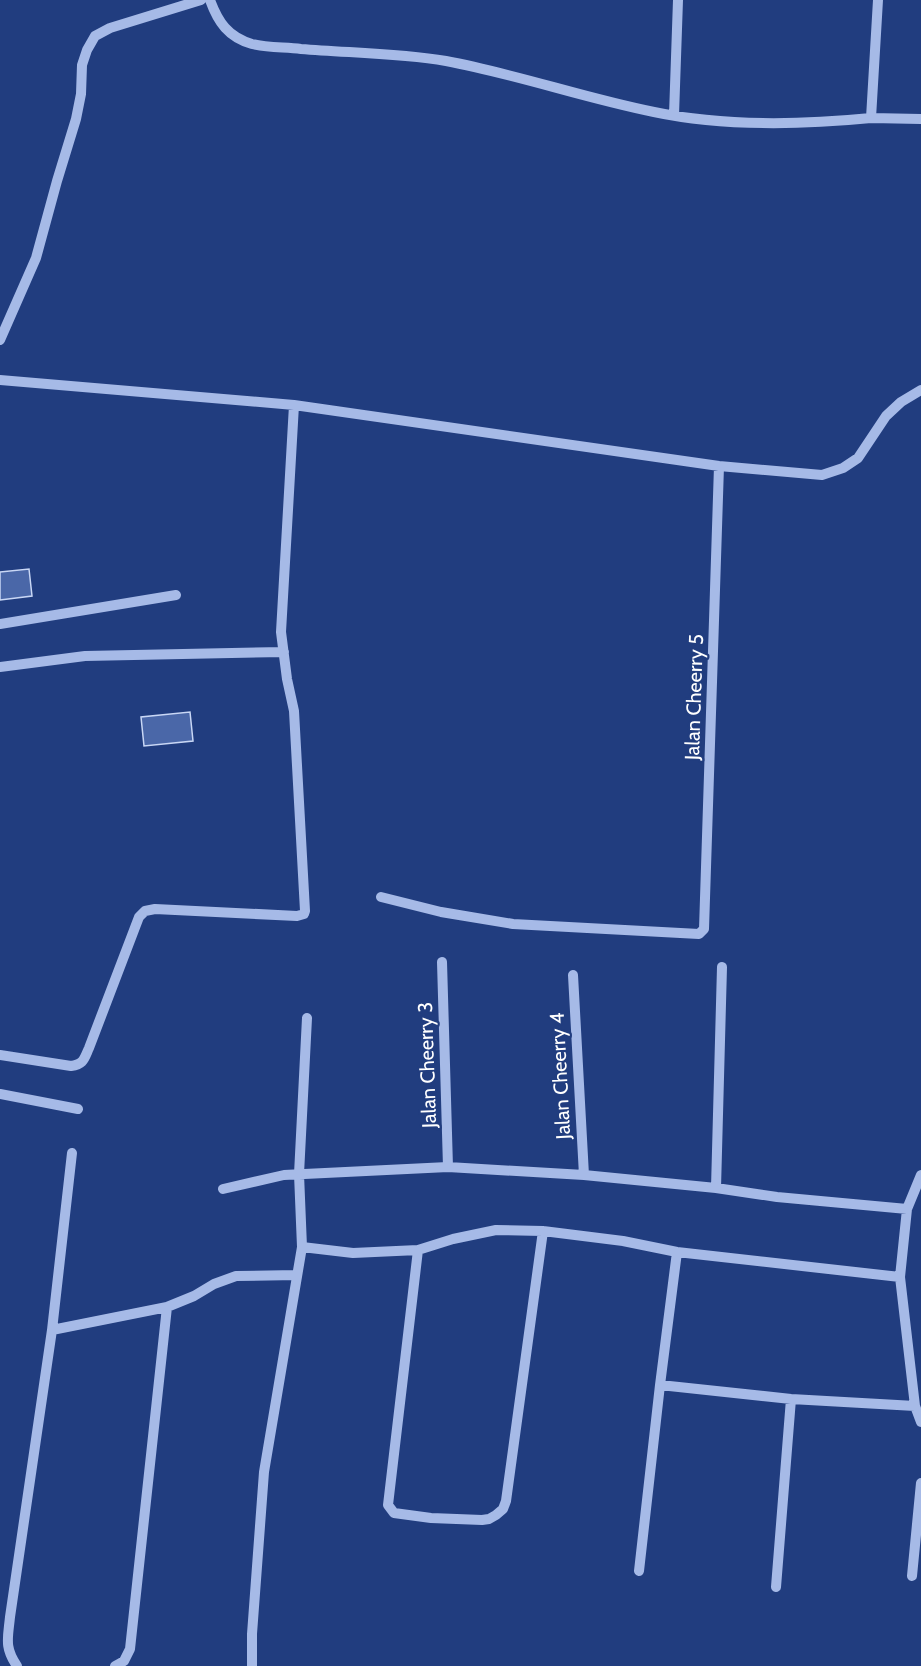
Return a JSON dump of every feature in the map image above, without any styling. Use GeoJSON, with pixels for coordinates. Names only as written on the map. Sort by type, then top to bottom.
{"type":"FeatureCollection","features":[{"type":"Feature","properties":{"kind":"street"},"geometry":{"type":"LineString","coordinates":[[0,340],[36,258],[76,119],[81,94],[82,65],[95,36],[129,21],[201,0]]}},
{"type":"Feature","properties":{"kind":"street"},"geometry":{"type":"LineString","coordinates":[[210,0],[217,19],[225,28],[254,45],[385,53],[446,61],[655,113],[705,120],[774,124],[825,123],[871,118],[921,119]]}},
{"type":"Feature","properties":{"kind":"street"},"geometry":{"type":"LineString","coordinates":[[674,115],[678,0]]}},
{"type":"Feature","properties":{"kind":"street"},"geometry":{"type":"LineString","coordinates":[[871,118],[878,0]]}},
{"type":"Feature","properties":{"kind":"street"},"geometry":{"type":"LineString","coordinates":[[0,380],[294,405],[719,466],[822,475],[843,468],[858,458],[886,416],[901,402],[921,390]]}},
{"type":"Feature","properties":{"kind":"street"},"geometry":{"type":"LineString","coordinates":[[0,1055],[71,1066],[82,1062],[139,917],[145,911],[154,909],[297,916],[304,914],[294,711],[281,632],[294,405]]}},
{"type":"Feature","properties":{"kind":"street","name":"Jalan Cheerry 5"},"geometry":{"type":"LineString","coordinates":[[381,897],[441,912],[513,924],[699,934],[704,929],[719,466]]}},
{"type":"Feature","properties":{"kind":"street"},"geometry":{"type":"LineString","coordinates":[[0,624],[176,595]]}},
{"type":"Feature","properties":{"kind":"street"},"geometry":{"type":"LineString","coordinates":[[0,667],[85,656],[284,652]]}},
{"type":"Feature","properties":{"kind":"street","name":"Jalan Cheerry 3"},"geometry":{"type":"LineString","coordinates":[[442,962],[448,1167]]}},
{"type":"Feature","properties":{"kind":"street"},"geometry":{"type":"LineString","coordinates":[[716,1188],[722,967]]}},
{"type":"Feature","properties":{"kind":"street","name":"Jalan Cheerry 4"},"geometry":{"type":"LineString","coordinates":[[573,975],[584,1176]]}},
{"type":"Feature","properties":{"kind":"street"},"geometry":{"type":"LineString","coordinates":[[252,1666],[252,1634],[264,1472],[302,1247],[299,1174],[308,1018]]}},
{"type":"Feature","properties":{"kind":"street"},"geometry":{"type":"LineString","coordinates":[[0,1094],[78,1109]]}},
{"type":"Feature","properties":{"kind":"street"},"geometry":{"type":"LineString","coordinates":[[17,1666],[7,1648],[10,1617],[52,1330],[72,1153]]}},
{"type":"Feature","properties":{"kind":"street"},"geometry":{"type":"LineString","coordinates":[[223,1189],[284,1175],[448,1167],[716,1188],[777,1197],[907,1209]]}},
{"type":"Feature","properties":{"kind":"street"},"geometry":{"type":"LineString","coordinates":[[921,1175],[907,1209],[900,1277],[915,1406],[921,1422]]}},
{"type":"Feature","properties":{"kind":"street"},"geometry":{"type":"LineString","coordinates":[[302,1247],[353,1253],[418,1250],[453,1239],[496,1230],[543,1231],[622,1241],[677,1252],[900,1277]]}},
{"type":"Feature","properties":{"kind":"street"},"geometry":{"type":"LineString","coordinates":[[418,1250],[388,1505],[394,1513],[431,1518],[489,1519],[503,1509],[506,1501],[543,1231]]}},
{"type":"Feature","properties":{"kind":"street"},"geometry":{"type":"LineString","coordinates":[[639,1571],[677,1252]]}},
{"type":"Feature","properties":{"kind":"street"},"geometry":{"type":"LineString","coordinates":[[52,1330],[167,1307],[236,1276],[297,1275]]}},
{"type":"Feature","properties":{"kind":"street"},"geometry":{"type":"LineString","coordinates":[[116,1666],[124,1661],[130,1649],[167,1307]]}},
{"type":"Feature","properties":{"kind":"street"},"geometry":{"type":"LineString","coordinates":[[660,1385],[792,1399],[915,1406]]}},
{"type":"Feature","properties":{"kind":"street"},"geometry":{"type":"LineString","coordinates":[[776,1587],[792,1399]]}},
{"type":"Feature","properties":{"kind":"street"},"geometry":{"type":"LineString","coordinates":[[912,1576],[921,1483]]}},
{"type":"Feature","properties":{"kind":"building"},"geometry":{"type":"Polygon","coordinates":[[[29,569],[32,596],[0,600],[0,572],[29,569]]]}},
{"type":"Feature","properties":{"kind":"building"},"geometry":{"type":"Polygon","coordinates":[[[190,712],[193,741],[144,746],[141,717],[190,712]]]}}]}
